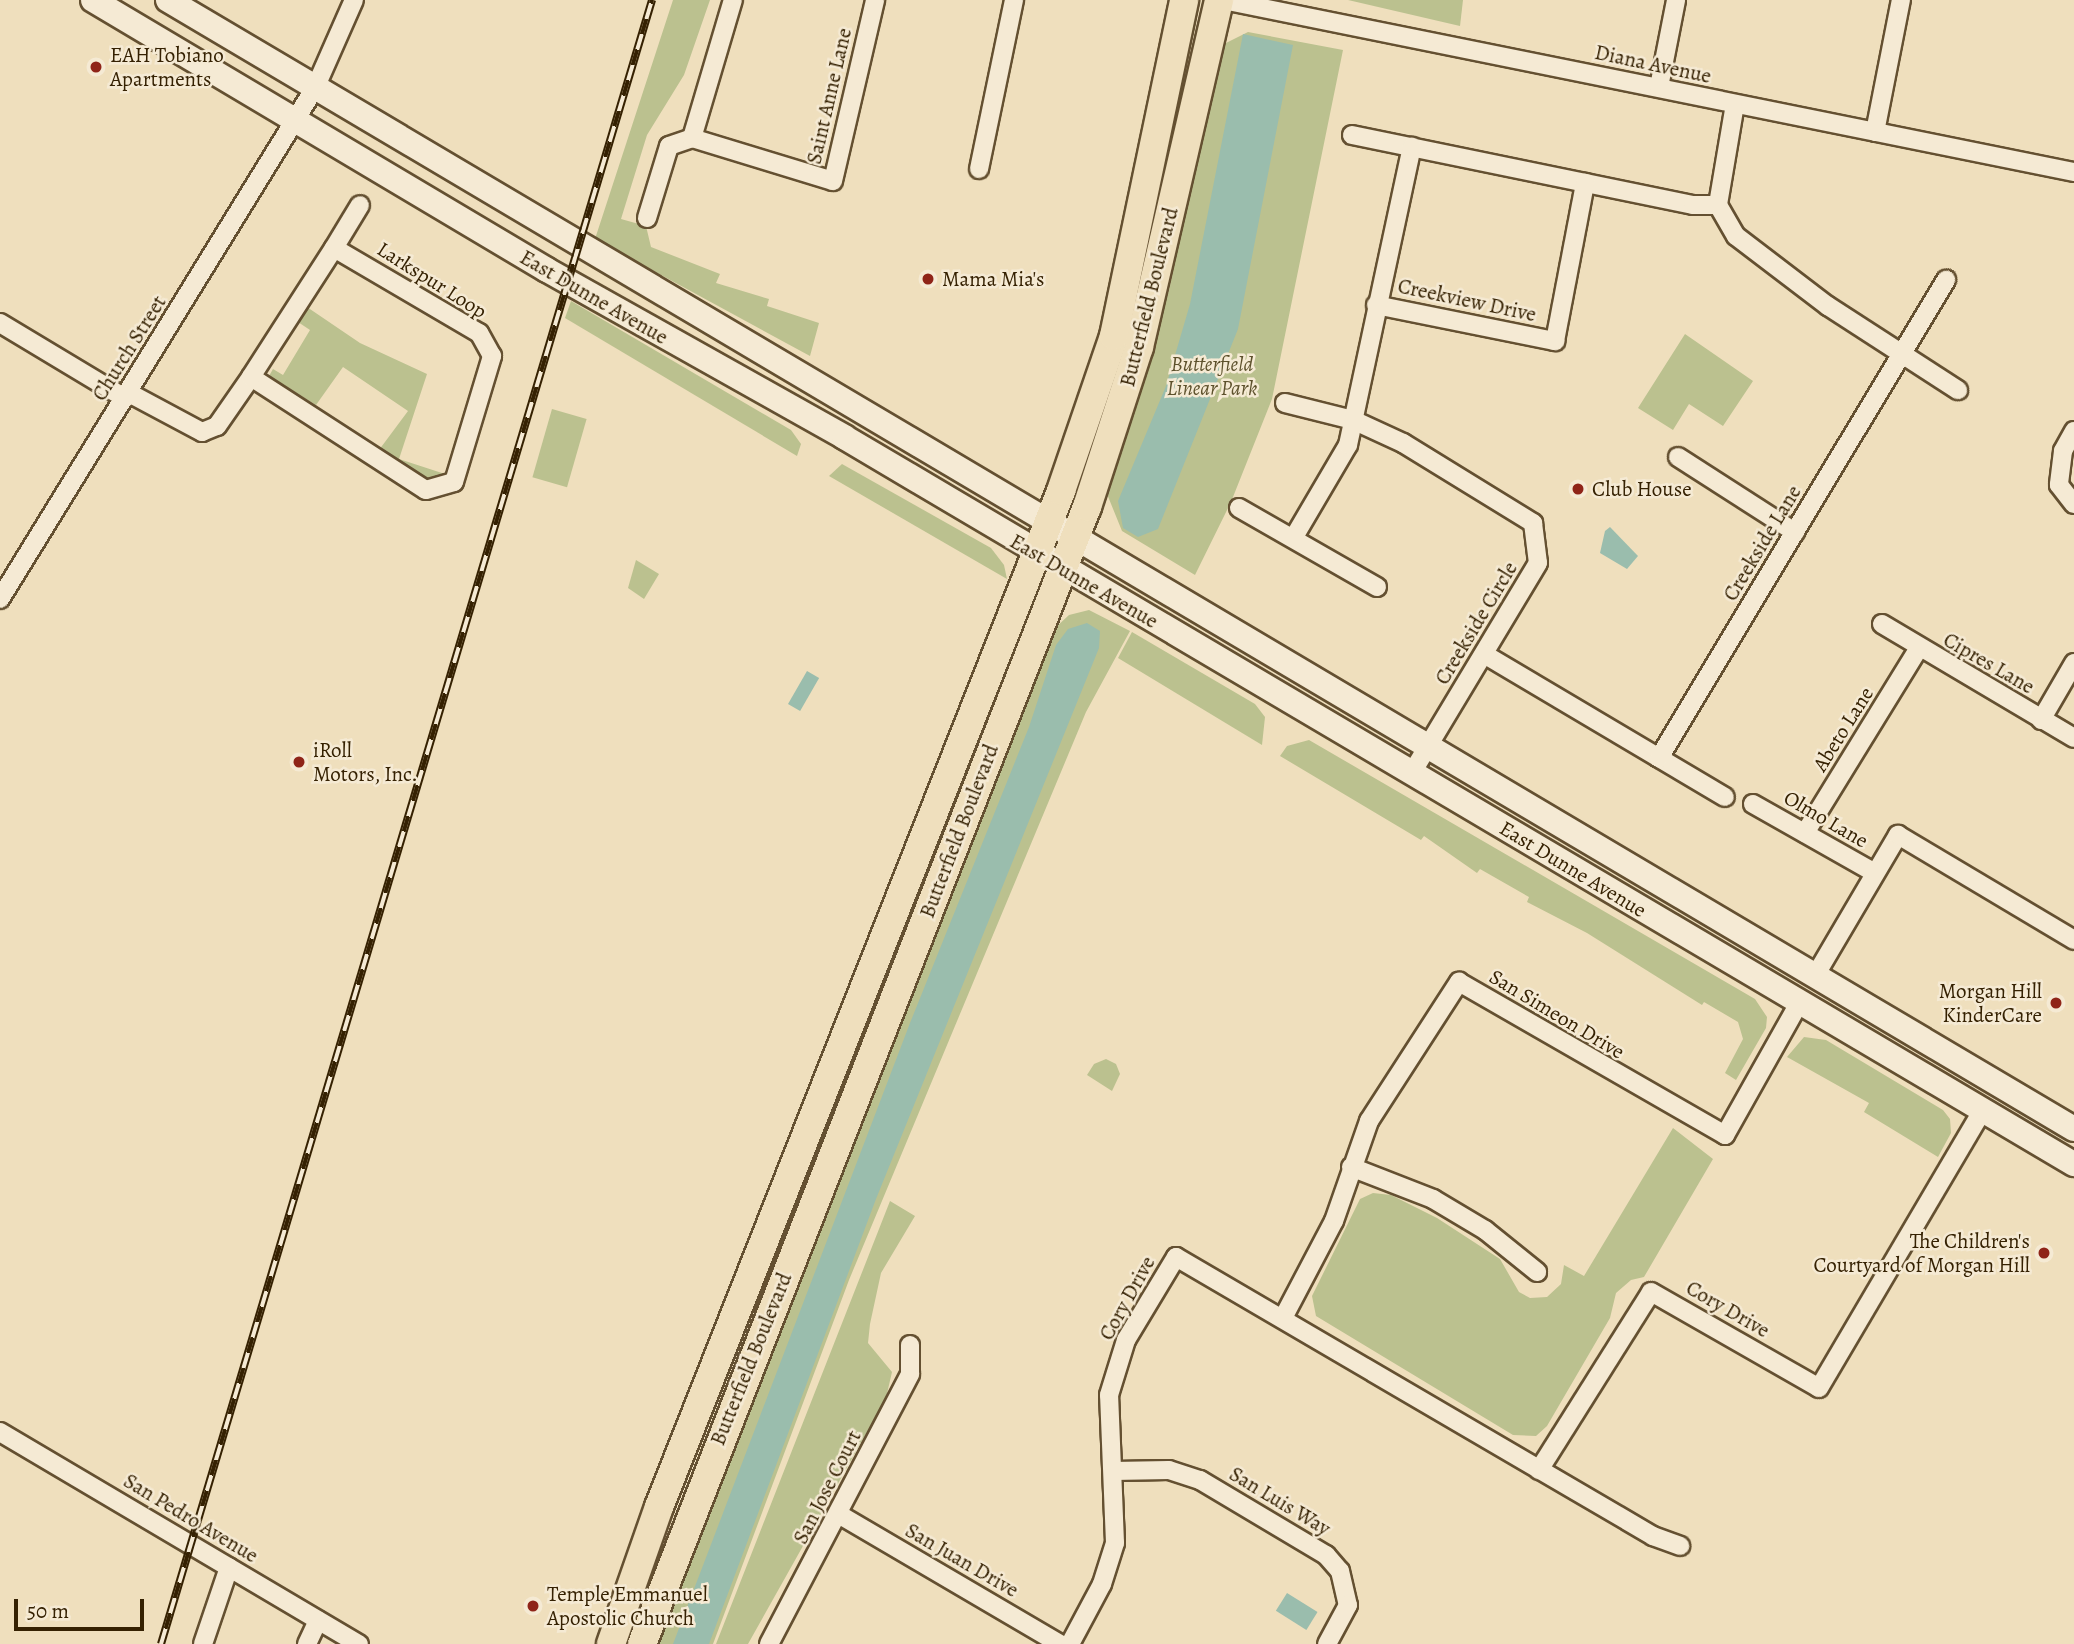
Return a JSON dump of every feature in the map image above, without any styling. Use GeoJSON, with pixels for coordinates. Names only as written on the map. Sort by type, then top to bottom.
{"type":"FeatureCollection","features":[{"type":"Feature","properties":{"kind":"main road","name":"East Dunne Avenue"},"geometry":{"type":"LineString","coordinates":[[93,0],[700,359],[844,437],[1035,553],[2074,1164]]}},
{"type":"Feature","properties":{"kind":"main road","name":"East Dunne Avenue"},"geometry":{"type":"LineString","coordinates":[[168,0],[1049,525],[2074,1129]]}},
{"type":"Feature","properties":{"kind":"main road","name":"Butterfield Boulevard"},"geometry":{"type":"LineString","coordinates":[[611,1644],[664,1495],[1035,553],[1049,525],[1114,336],[1184,0]]}},
{"type":"Feature","properties":{"kind":"main road","name":"Butterfield Boulevard"},"geometry":{"type":"LineString","coordinates":[[642,1644],[1073,539],[1139,347],[1221,0]]}},
{"type":"Feature","properties":{"kind":"main road"},"geometry":{"type":"LineString","coordinates":[[700,359],[712,346],[735,336]]}},
{"type":"Feature","properties":{"kind":"main road"},"geometry":{"type":"LineString","coordinates":[[1799,1003],[1814,995],[1906,1049],[1939,1050]]}},
{"type":"Feature","properties":{"kind":"street","name":"Church Street"},"geometry":{"type":"LineString","coordinates":[[0,599],[316,86],[354,0]]}},
{"type":"Feature","properties":{"kind":"street"},"geometry":{"type":"LineString","coordinates":[[647,218],[669,146],[692,138],[733,0]]}},
{"type":"Feature","properties":{"kind":"street","name":"Saint Anne Lane"},"geometry":{"type":"LineString","coordinates":[[692,138],[833,181],[875,0]]}},
{"type":"Feature","properties":{"kind":"street"},"geometry":{"type":"LineString","coordinates":[[979,169],[1014,0]]}},
{"type":"Feature","properties":{"kind":"street","name":"Diana Avenue"},"geometry":{"type":"LineString","coordinates":[[1221,0],[2074,172]]}},
{"type":"Feature","properties":{"kind":"street"},"geometry":{"type":"LineString","coordinates":[[1659,88],[1676,0]]}},
{"type":"Feature","properties":{"kind":"street"},"geometry":{"type":"LineString","coordinates":[[1875,132],[1901,0]]}},
{"type":"Feature","properties":{"kind":"street"},"geometry":{"type":"LineString","coordinates":[[1735,104],[1718,205],[1736,236],[1828,306],[1958,390]]}},
{"type":"Feature","properties":{"kind":"street"},"geometry":{"type":"LineString","coordinates":[[1352,135],[1693,205],[1718,205]]}},
{"type":"Feature","properties":{"kind":"street"},"geometry":{"type":"LineString","coordinates":[[1294,537],[1348,445],[1412,147]]}},
{"type":"Feature","properties":{"kind":"street","name":"Creekview Drive"},"geometry":{"type":"LineString","coordinates":[[1376,305],[1555,341],[1585,183]]}},
{"type":"Feature","properties":{"kind":"street"},"geometry":{"type":"LineString","coordinates":[[0,323],[127,396],[202,432],[217,426],[360,205]]}},
{"type":"Feature","properties":{"kind":"street","name":"Larkspur Loop"},"geometry":{"type":"LineString","coordinates":[[251,377],[426,490],[454,482],[492,356],[479,333],[334,248]]}},
{"type":"Feature","properties":{"kind":"street","name":"Creekside Lane"},"geometry":{"type":"LineString","coordinates":[[1659,758],[1946,280]]}},
{"type":"Feature","properties":{"kind":"street","name":"Creekside Circle"},"geometry":{"type":"LineString","coordinates":[[1286,404],[1353,421],[1403,443],[1533,523],[1538,563],[1412,773]]}},
{"type":"Feature","properties":{"kind":"street"},"geometry":{"type":"LineString","coordinates":[[2074,431],[2063,451],[2059,485],[2074,504]]}},
{"type":"Feature","properties":{"kind":"street"},"geometry":{"type":"LineString","coordinates":[[1678,457],[1795,532]]}},
{"type":"Feature","properties":{"kind":"street"},"geometry":{"type":"LineString","coordinates":[[1239,508],[1294,537],[1377,587]]}},
{"type":"Feature","properties":{"kind":"street","name":"Cipres Lane"},"geometry":{"type":"LineString","coordinates":[[1882,624],[2074,738]]}},
{"type":"Feature","properties":{"kind":"street","name":"Abeto Lane"},"geometry":{"type":"LineString","coordinates":[[1805,833],[1919,648]]}},
{"type":"Feature","properties":{"kind":"street"},"geometry":{"type":"LineString","coordinates":[[1485,654],[1725,797]]}},
{"type":"Feature","properties":{"kind":"street"},"geometry":{"type":"LineString","coordinates":[[2041,720],[2074,663]]}},
{"type":"Feature","properties":{"kind":"street","name":"Olmo Lane"},"geometry":{"type":"LineString","coordinates":[[1754,804],[1875,873]]}},
{"type":"Feature","properties":{"kind":"street"},"geometry":{"type":"LineString","coordinates":[[1815,976],[1898,835],[2074,940]]}},
{"type":"Feature","properties":{"kind":"street","name":"San Simeon Drive"},"geometry":{"type":"LineString","coordinates":[[1283,1318],[1326,1240],[1369,1121],[1459,982],[1725,1135],[1799,1003]]}},
{"type":"Feature","properties":{"kind":"street","name":"Cory Drive"},"geometry":{"type":"LineString","coordinates":[[1539,1470],[1651,1292],[1819,1388],[1982,1111]]}},
{"type":"Feature","properties":{"kind":"street"},"geometry":{"type":"LineString","coordinates":[[1351,1167],[1433,1199],[1485,1230],[1537,1272]]}},
{"type":"Feature","properties":{"kind":"street","name":"Cory Drive"},"geometry":{"type":"LineString","coordinates":[[1070,1644],[1102,1584],[1115,1543],[1113,1471],[1107,1432],[1109,1395],[1116,1368],[1126,1340],[1176,1257],[1653,1536],[1679,1546]]}},
{"type":"Feature","properties":{"kind":"street","name":"San Jose Court"},"geometry":{"type":"LineString","coordinates":[[769,1644],[840,1515],[909,1374],[910,1345]]}},
{"type":"Feature","properties":{"kind":"street","name":"San Pedro Avenue"},"geometry":{"type":"LineString","coordinates":[[0,1432],[359,1644]]}},
{"type":"Feature","properties":{"kind":"street","name":"San Luis Way"},"geometry":{"type":"LineString","coordinates":[[1113,1471],[1169,1470],[1200,1480],[1326,1555],[1340,1571],[1348,1605],[1327,1644]]}},
{"type":"Feature","properties":{"kind":"street","name":"San Juan Drive"},"geometry":{"type":"LineString","coordinates":[[840,1515],[1060,1644]]}},
{"type":"Feature","properties":{"kind":"street"},"geometry":{"type":"LineString","coordinates":[[203,1644],[229,1567]]}},
{"type":"Feature","properties":{"kind":"street"},"geometry":{"type":"LineString","coordinates":[[307,1644],[318,1620]]}},
{"type":"Feature","properties":{"kind":"green space"},"geometry":{"type":"Polygon","coordinates":[[[673,0],[710,0],[684,75],[647,135],[621,219],[646,226],[651,247],[720,274],[716,283],[769,299],[767,306],[819,323],[810,356],[595,239],[673,0]]]}},
{"type":"Feature","properties":{"kind":"green space"},"geometry":{"type":"Polygon","coordinates":[[[1348,0],[1463,0],[1460,26],[1348,0]]]}},
{"type":"Feature","properties":{"kind":"green space","name":"Butterfield Linear Park"},"geometry":{"type":"Polygon","coordinates":[[[1248,32],[1343,50],[1272,399],[1231,502],[1195,575],[1122,531],[1107,494],[1169,290],[1220,46],[1248,32]]]}},
{"type":"Feature","properties":{"kind":"green space"},"geometry":{"type":"Polygon","coordinates":[[[571,301],[791,430],[801,444],[797,456],[565,318],[571,301]]]}},
{"type":"Feature","properties":{"kind":"green space"},"geometry":{"type":"Polygon","coordinates":[[[304,305],[360,343],[427,374],[399,459],[445,474],[439,480],[432,481],[379,450],[408,411],[343,367],[316,405],[269,376],[273,369],[283,375],[310,330],[295,320],[304,305]]]}},
{"type":"Feature","properties":{"kind":"green space"},"geometry":{"type":"Polygon","coordinates":[[[1685,334],[1753,381],[1723,426],[1689,404],[1673,430],[1638,408],[1685,334]]]}},
{"type":"Feature","properties":{"kind":"green space"},"geometry":{"type":"Polygon","coordinates":[[[552,409],[587,419],[567,487],[532,477],[552,409]]]}},
{"type":"Feature","properties":{"kind":"green space"},"geometry":{"type":"Polygon","coordinates":[[[842,464],[991,548],[1004,565],[1007,579],[829,476],[842,464]]]}},
{"type":"Feature","properties":{"kind":"green space"},"geometry":{"type":"Polygon","coordinates":[[[636,560],[659,574],[644,599],[628,588],[636,560]]]}},
{"type":"Feature","properties":{"kind":"green space"},"geometry":{"type":"Polygon","coordinates":[[[1089,610],[1130,631],[1086,712],[849,1280],[713,1644],[654,1644],[1054,629],[1069,615],[1089,610]]]}},
{"type":"Feature","properties":{"kind":"green space"},"geometry":{"type":"Polygon","coordinates":[[[1132,632],[1255,704],[1265,717],[1262,745],[1118,658],[1132,632]]]}},
{"type":"Feature","properties":{"kind":"green space"},"geometry":{"type":"Polygon","coordinates":[[[1309,740],[1755,999],[1767,1017],[1766,1028],[1736,1080],[1725,1073],[1743,1039],[1738,1022],[1704,1002],[1702,1005],[1587,933],[1527,902],[1529,897],[1480,869],[1477,873],[1424,836],[1421,840],[1280,756],[1287,746],[1309,740]]]}},
{"type":"Feature","properties":{"kind":"green space"},"geometry":{"type":"Polygon","coordinates":[[[1804,1037],[1826,1040],[1943,1110],[1950,1119],[1951,1133],[1938,1157],[1864,1112],[1869,1103],[1787,1057],[1804,1037]]]}},
{"type":"Feature","properties":{"kind":"green space"},"geometry":{"type":"Polygon","coordinates":[[[1106,1059],[1116,1064],[1120,1074],[1112,1091],[1087,1075],[1094,1064],[1106,1059]]]}},
{"type":"Feature","properties":{"kind":"green space"},"geometry":{"type":"Polygon","coordinates":[[[1673,1128],[1713,1159],[1644,1277],[1631,1280],[1616,1293],[1610,1318],[1547,1426],[1536,1436],[1513,1435],[1316,1316],[1312,1296],[1360,1199],[1373,1193],[1391,1195],[1437,1218],[1500,1259],[1519,1292],[1530,1298],[1547,1297],[1561,1284],[1564,1265],[1584,1276],[1673,1128]]]}},
{"type":"Feature","properties":{"kind":"green space"},"geometry":{"type":"Polygon","coordinates":[[[890,1201],[915,1216],[881,1273],[870,1324],[868,1343],[892,1372],[886,1398],[748,1644],[716,1644],[890,1201]]]}},
{"type":"Feature","properties":{"kind":"shaded area"},"geometry":{"type":"Polygon","coordinates":[[[1243,34],[1293,45],[1238,329],[1158,529],[1138,537],[1123,528],[1118,501],[1166,386],[1190,304],[1243,34]]]}},
{"type":"Feature","properties":{"kind":"shaded area"},"geometry":{"type":"Polygon","coordinates":[[[1610,527],[1638,556],[1627,569],[1600,553],[1605,531],[1610,527]]]}},
{"type":"Feature","properties":{"kind":"shaded area"},"geometry":{"type":"Polygon","coordinates":[[[1087,623],[1100,631],[1099,648],[876,1199],[709,1644],[673,1644],[910,1023],[1029,727],[1056,645],[1068,629],[1087,623]]]}},
{"type":"Feature","properties":{"kind":"shaded area"},"geometry":{"type":"Polygon","coordinates":[[[807,671],[819,678],[800,711],[788,704],[807,671]]]}},
{"type":"Feature","properties":{"kind":"shaded area"},"geometry":{"type":"Polygon","coordinates":[[[1287,1593],[1318,1612],[1306,1630],[1276,1611],[1287,1593]]]}},
{"type":"Feature","properties":{"kind":"railway"},"geometry":{"type":"LineString","coordinates":[[161,1644],[652,0]]}},
{"type":"Feature","properties":{"kind":"place","name":"EAH Tobiano Apartments"},"geometry":{"type":"Point","coordinates":[96,67]}},
{"type":"Feature","properties":{"kind":"place","name":"Mama Mia's"},"geometry":{"type":"Point","coordinates":[928,279]}},
{"type":"Feature","properties":{"kind":"place","name":"Club House"},"geometry":{"type":"Point","coordinates":[1578,489]}},
{"type":"Feature","properties":{"kind":"place","name":"iRoll Motors, Inc."},"geometry":{"type":"Point","coordinates":[299,762]}},
{"type":"Feature","properties":{"kind":"place","name":"Morgan Hill KinderCare"},"geometry":{"type":"Point","coordinates":[2056,1003]}},
{"type":"Feature","properties":{"kind":"place","name":"The Children's Courtyard of Morgan Hill"},"geometry":{"type":"Point","coordinates":[2044,1253]}},
{"type":"Feature","properties":{"kind":"place","name":"Temple Emmanuel Apostolic Church"},"geometry":{"type":"Point","coordinates":[533,1606]}}]}
